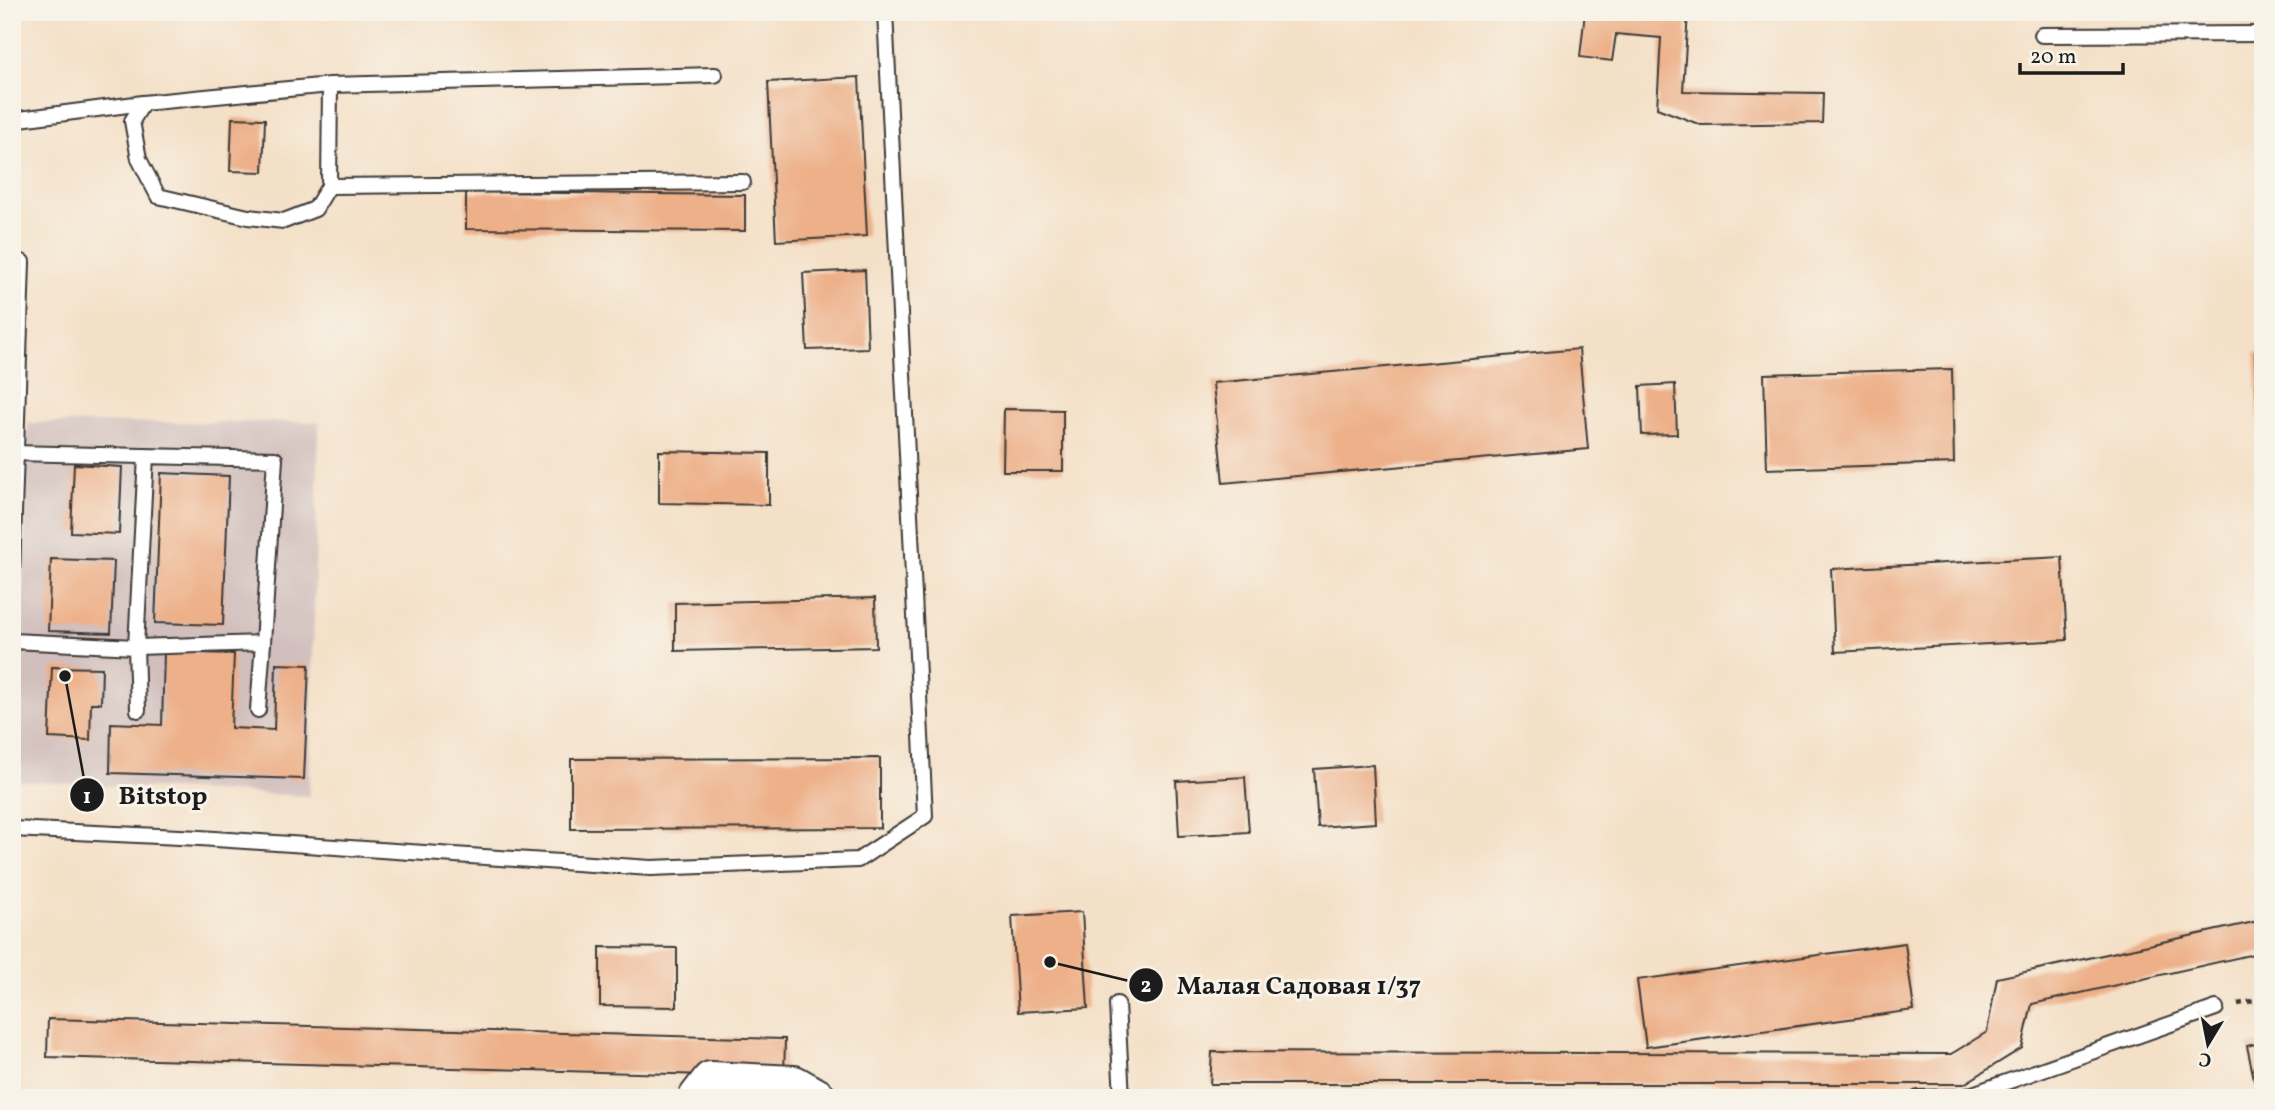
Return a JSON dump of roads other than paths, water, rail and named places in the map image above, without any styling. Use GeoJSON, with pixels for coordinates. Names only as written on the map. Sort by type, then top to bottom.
{"type":"FeatureCollection","features":[{"type":"Feature","properties":{"kind":"street"},"geometry":{"type":"LineString","coordinates":[[698,1098],[711,1081],[794,1085],[817,1098]]}},
{"type":"Feature","properties":{"kind":"lane"},"geometry":{"type":"LineString","coordinates":[[12,829],[200,838],[651,868],[858,860],[925,816],[885,12]]}},
{"type":"Feature","properties":{"kind":"lane"},"geometry":{"type":"LineString","coordinates":[[2042,35],[2263,34]]}},
{"type":"Feature","properties":{"kind":"lane"},"geometry":{"type":"LineString","coordinates":[[12,120],[143,103],[330,85],[715,75]]}},
{"type":"Feature","properties":{"kind":"lane"},"geometry":{"type":"LineString","coordinates":[[143,103],[132,121],[139,159],[159,196],[248,217],[284,221],[315,209],[329,186],[332,121],[330,85]]}},
{"type":"Feature","properties":{"kind":"lane"},"geometry":{"type":"LineString","coordinates":[[329,186],[743,182]]}},
{"type":"Feature","properties":{"kind":"lane"},"geometry":{"type":"LineString","coordinates":[[12,258],[22,261],[12,576]]}},
{"type":"Feature","properties":{"kind":"lane"},"geometry":{"type":"LineString","coordinates":[[14,453],[275,459],[258,710]]}},
{"type":"Feature","properties":{"kind":"lane"},"geometry":{"type":"LineString","coordinates":[[138,710],[136,647],[146,456]]}},
{"type":"Feature","properties":{"kind":"lane"},"geometry":{"type":"LineString","coordinates":[[12,641],[136,647],[263,643]]}},
{"type":"Feature","properties":{"kind":"lane"},"geometry":{"type":"LineString","coordinates":[[1118,1004],[1122,1098]]}},
{"type":"Feature","properties":{"kind":"lane"},"geometry":{"type":"LineString","coordinates":[[1919,1098],[1964,1097],[2216,1008]]}},
{"type":"Feature","properties":{"kind":"place","name":"Bitstop"},"geometry":{"type":"Point","coordinates":[65,676]}},
{"type":"Feature","properties":{"kind":"place","name":"Малая Садовая 1/37"},"geometry":{"type":"Point","coordinates":[1050,962]}}]}
